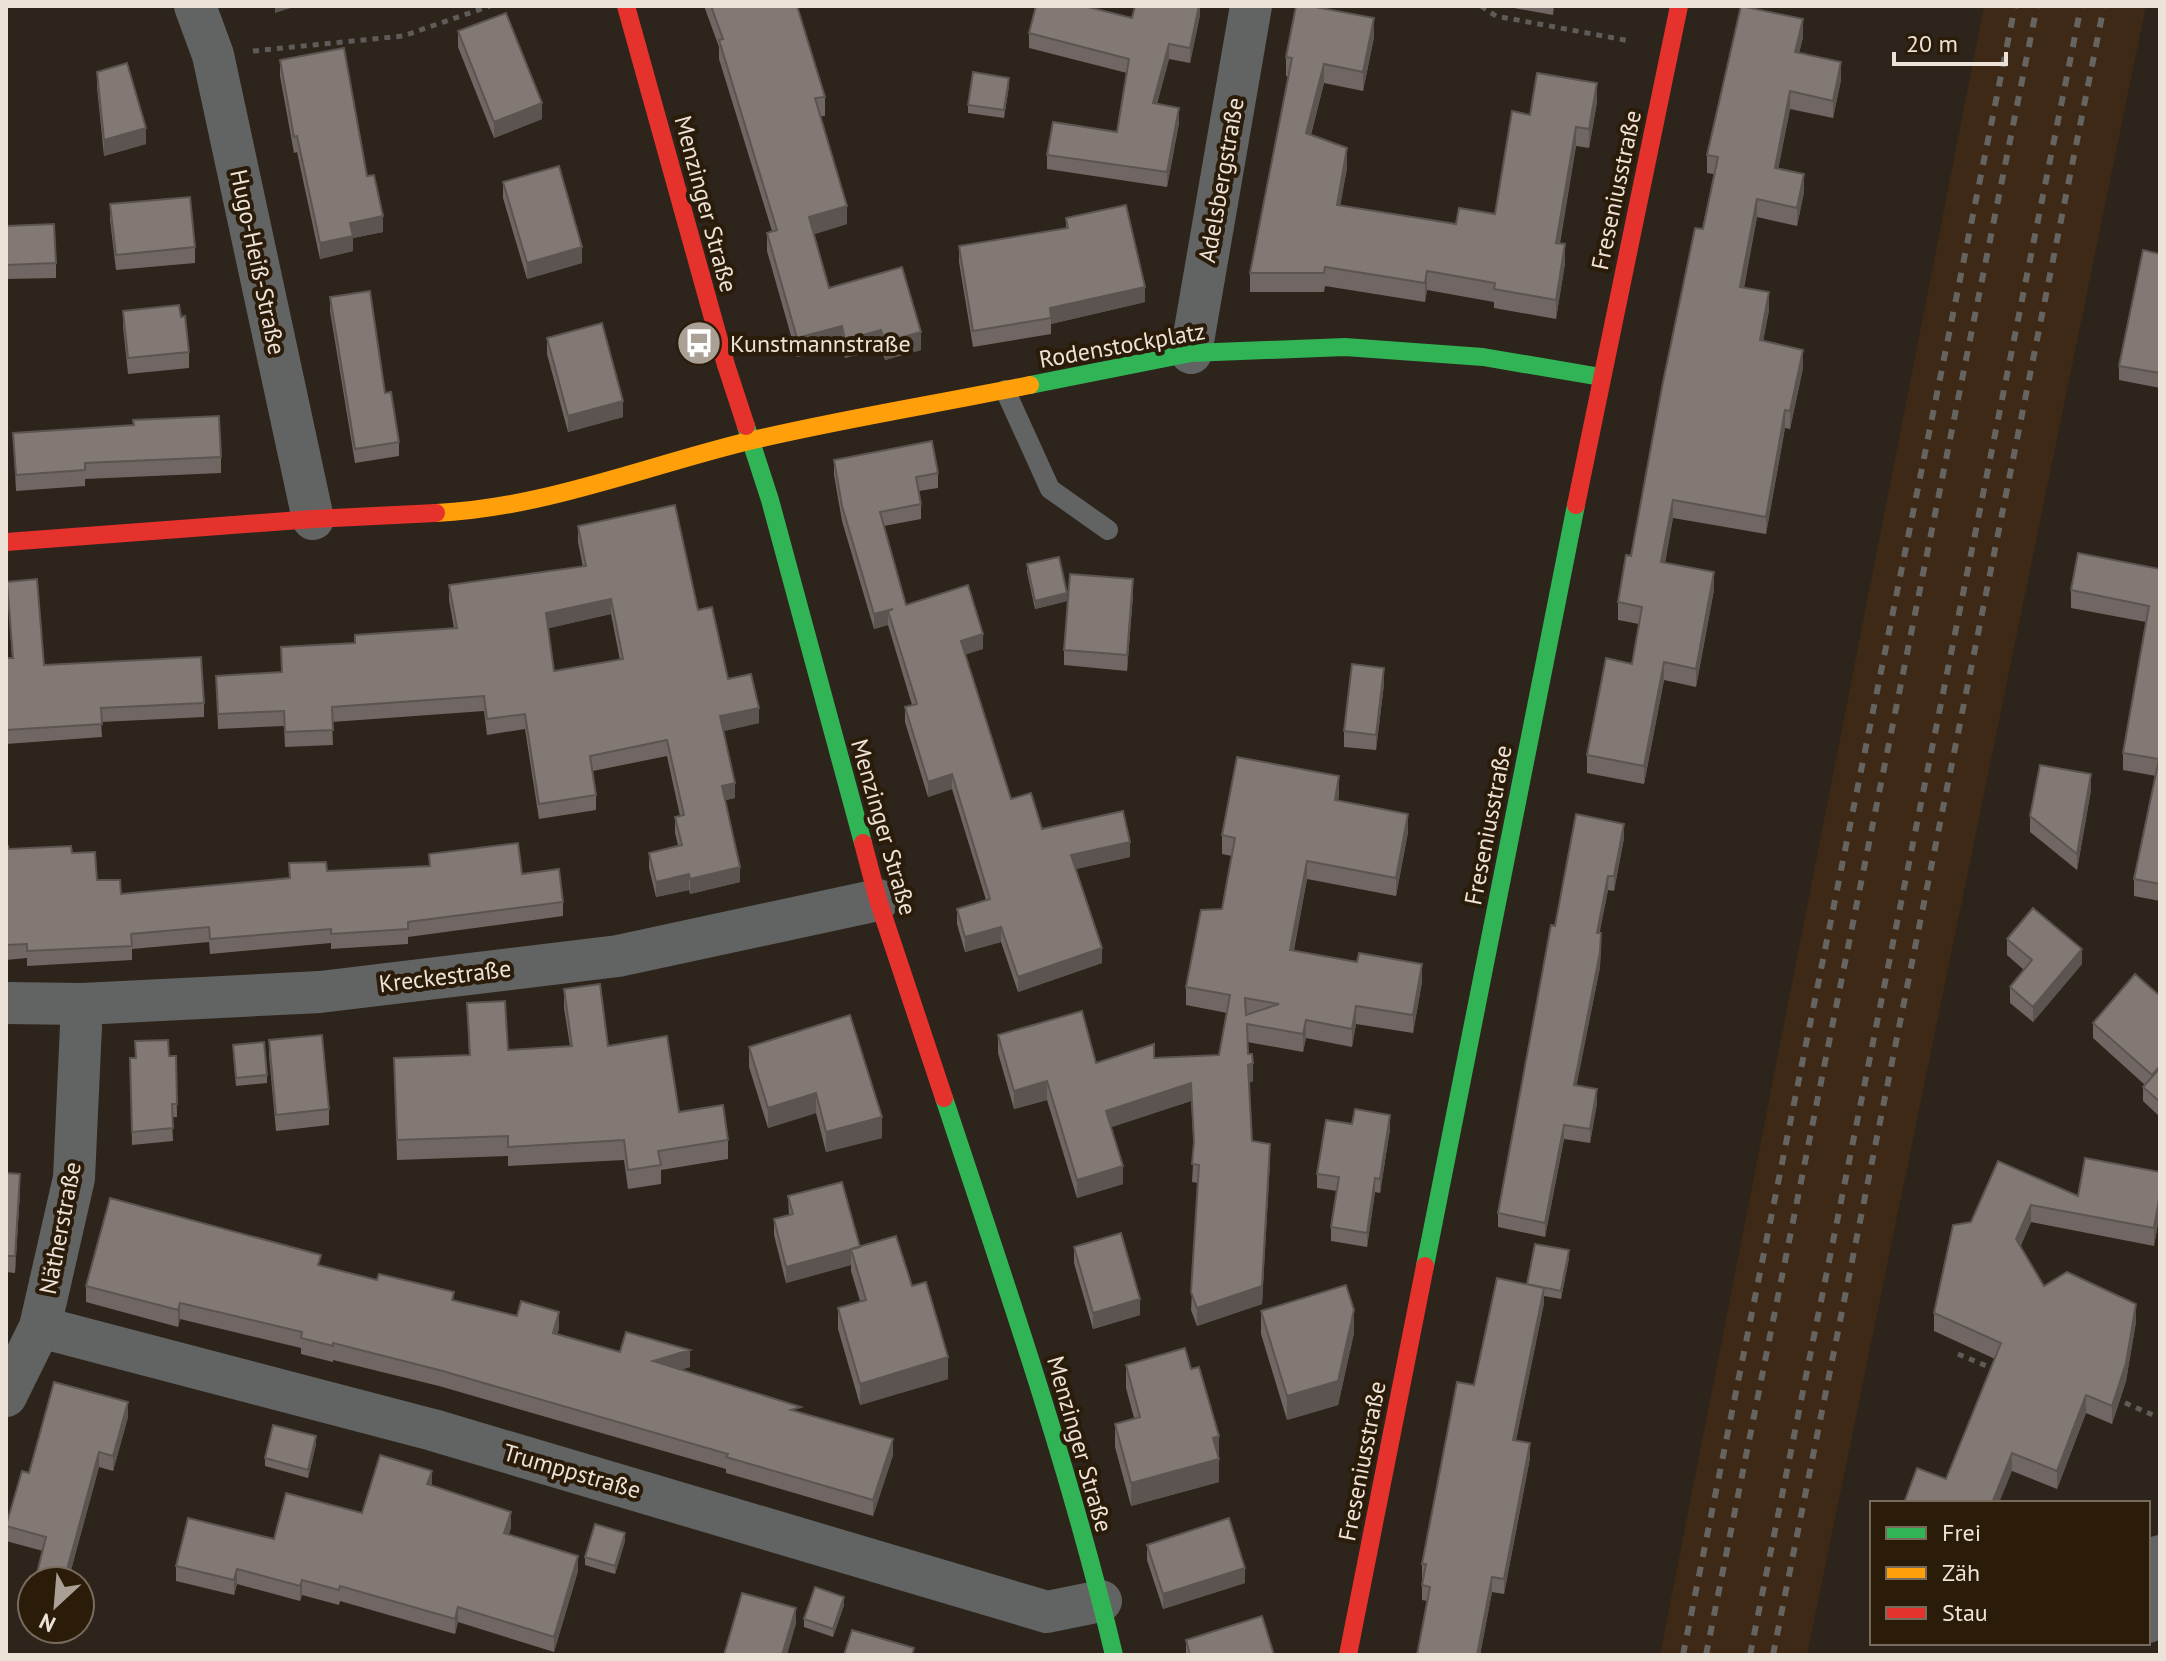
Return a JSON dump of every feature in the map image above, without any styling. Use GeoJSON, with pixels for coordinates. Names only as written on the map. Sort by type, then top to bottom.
{"type":"FeatureCollection","features":[{"type":"Feature","properties":{"kind":"street","name":"Hugo-Heiß-Straße"},"geometry":{"type":"LineString","coordinates":[[195,6],[213,55],[313,519]]}},
{"type":"Feature","properties":{"kind":"street","name":"Menzinger Straße"},"geometry":{"type":"LineString","coordinates":[[626,6],[726,365],[770,500],[878,900],[1033,1365],[1114,1655]]}},
{"type":"Feature","properties":{"kind":"street","name":"Adelsbergstraße"},"geometry":{"type":"LineString","coordinates":[[1191,353],[1251,6]]}},
{"type":"Feature","properties":{"kind":"street","name":"Freseniusstraße"},"geometry":{"type":"LineString","coordinates":[[1348,1655],[1601,377],[1679,6]]}},
{"type":"Feature","properties":{"kind":"street","name":"Rodenstockplatz"},"geometry":{"type":"LineString","coordinates":[[750,441],[1191,353],[1345,347],[1483,357],[1601,377]]}},
{"type":"Feature","properties":{"kind":"street"},"geometry":{"type":"LineString","coordinates":[[6,542],[313,519],[464,512],[569,491],[750,441]]}},
{"type":"Feature","properties":{"kind":"street","name":"Kreckestraße"},"geometry":{"type":"LineString","coordinates":[[6,1003],[82,1004],[320,992],[618,956],[878,900]]}},
{"type":"Feature","properties":{"kind":"street","name":"Nätherstraße"},"geometry":{"type":"LineString","coordinates":[[6,1396],[40,1327],[74,1178],[82,1004]]}},
{"type":"Feature","properties":{"kind":"street","name":"Trumppstraße"},"geometry":{"type":"LineString","coordinates":[[40,1327],[433,1430],[1047,1612],[1101,1601]]}},
{"type":"Feature","properties":{"kind":"street"},"geometry":{"type":"LineString","coordinates":[[2150,1611],[2160,1556]]}},
{"type":"Feature","properties":{"kind":"lane"},"geometry":{"type":"LineString","coordinates":[[1005,390],[1050,489],[1108,530]]}},
{"type":"Feature","properties":{"kind":"path"},"geometry":{"type":"LineString","coordinates":[[213,55],[403,36],[490,6]]}},
{"type":"Feature","properties":{"kind":"path"},"geometry":{"type":"LineString","coordinates":[[1481,6],[1496,16],[1670,49]]}},
{"type":"Feature","properties":{"kind":"path"},"geometry":{"type":"LineString","coordinates":[[1958,1354],[2002,1372]]}},
{"type":"Feature","properties":{"kind":"path"},"geometry":{"type":"LineString","coordinates":[[2103,1393],[2153,1415]]}},
{"type":"Feature","properties":{"kind":"shaded area"},"geometry":{"type":"Polygon","coordinates":[[[1984,6],[2146,6],[1807,1655],[1660,1655],[1984,6]]]}},
{"type":"Feature","properties":{"kind":"building"},"geometry":{"type":"Polygon","coordinates":[[[711,6],[797,6],[825,97],[815,98],[847,206],[809,217],[829,288],[902,267],[921,332],[885,342],[881,330],[845,340],[842,326],[797,338],[767,233],[777,230],[711,6]]]}},
{"type":"Feature","properties":{"kind":"building"},"geometry":{"type":"Polygon","coordinates":[[[1036,6],[1084,6],[1132,18],[1135,6],[1199,6],[1190,48],[1169,44],[1153,103],[1179,108],[1167,172],[1047,155],[1053,122],[1117,132],[1129,59],[1029,33],[1036,6]]]}},
{"type":"Feature","properties":{"kind":"building"},"geometry":{"type":"Polygon","coordinates":[[[1296,6],[1374,18],[1363,72],[1324,64],[1306,133],[1347,148],[1337,205],[1456,224],[1459,208],[1495,214],[1512,111],[1530,115],[1537,73],[1597,83],[1589,129],[1576,127],[1556,243],[1565,244],[1556,300],[1494,289],[1495,283],[1427,271],[1425,283],[1325,267],[1324,273],[1250,273],[1292,58],[1286,57],[1296,6]]]}},
{"type":"Feature","properties":{"kind":"building"},"geometry":{"type":"Polygon","coordinates":[[[1741,6],[1803,19],[1795,52],[1841,62],[1833,101],[1790,91],[1775,168],[1804,174],[1797,208],[1757,199],[1740,287],[1769,292],[1760,340],[1803,350],[1790,411],[1785,410],[1766,517],[1673,500],[1661,562],[1714,572],[1696,669],[1664,662],[1644,766],[1587,755],[1606,658],[1632,664],[1642,607],[1618,602],[1626,555],[1631,556],[1695,228],[1703,229],[1718,157],[1707,155],[1741,6]]]}},
{"type":"Feature","properties":{"kind":"building"},"geometry":{"type":"Polygon","coordinates":[[[506,13],[542,103],[494,122],[458,31],[506,13]]]}},
{"type":"Feature","properties":{"kind":"building"},"geometry":{"type":"Polygon","coordinates":[[[344,48],[367,176],[374,175],[383,216],[350,223],[353,236],[320,243],[297,136],[294,137],[280,60],[344,48]]]}},
{"type":"Feature","properties":{"kind":"building"},"geometry":{"type":"Polygon","coordinates":[[[127,63],[146,128],[104,140],[97,72],[127,63]]]}},
{"type":"Feature","properties":{"kind":"building"},"geometry":{"type":"Polygon","coordinates":[[[973,72],[1009,78],[1004,110],[968,105],[973,72]]]}},
{"type":"Feature","properties":{"kind":"building"},"geometry":{"type":"Polygon","coordinates":[[[559,166],[582,247],[527,263],[503,182],[559,166]]]}},
{"type":"Feature","properties":{"kind":"building"},"geometry":{"type":"Polygon","coordinates":[[[190,197],[195,247],[116,255],[110,204],[190,197]]]}},
{"type":"Feature","properties":{"kind":"building"},"geometry":{"type":"Polygon","coordinates":[[[1126,205],[1145,287],[1050,308],[1051,318],[973,331],[959,246],[1068,228],[1066,218],[1126,205]]]}},
{"type":"Feature","properties":{"kind":"building"},"geometry":{"type":"Polygon","coordinates":[[[54,224],[56,263],[6,265],[6,226],[54,224]]]}},
{"type":"Feature","properties":{"kind":"building"},"geometry":{"type":"Polygon","coordinates":[[[2143,250],[2160,254],[2160,373],[2119,366],[2143,250]]]}},
{"type":"Feature","properties":{"kind":"building"},"geometry":{"type":"Polygon","coordinates":[[[370,291],[385,393],[391,392],[399,442],[355,449],[330,297],[370,291]]]}},
{"type":"Feature","properties":{"kind":"building"},"geometry":{"type":"Polygon","coordinates":[[[179,305],[181,317],[185,316],[189,352],[128,358],[123,311],[179,305]]]}},
{"type":"Feature","properties":{"kind":"building"},"geometry":{"type":"Polygon","coordinates":[[[602,323],[623,401],[568,416],[547,338],[602,323]]]}},
{"type":"Feature","properties":{"kind":"building"},"geometry":{"type":"Polygon","coordinates":[[[219,416],[221,457],[85,463],[85,470],[16,475],[13,433],[134,425],[133,420],[219,416]]]}},
{"type":"Feature","properties":{"kind":"building"},"geometry":{"type":"Polygon","coordinates":[[[932,441],[938,473],[916,477],[921,504],[880,512],[906,605],[968,585],[983,634],[961,641],[1011,799],[1031,793],[1042,829],[1123,811],[1130,842],[1071,855],[1102,948],[1018,977],[1001,927],[965,937],[957,909],[990,899],[952,774],[928,782],[905,707],[917,704],[888,611],[893,609],[874,614],[842,506],[834,460],[932,441]]]}},
{"type":"Feature","properties":{"kind":"building"},"geometry":{"type":"Polygon","coordinates":[[[675,505],[698,610],[712,607],[728,679],[751,674],[759,708],[720,716],[735,783],[722,786],[740,867],[690,879],[689,874],[656,882],[649,853],[682,845],[675,817],[684,815],[667,740],[590,756],[596,795],[539,804],[525,714],[487,719],[484,696],[332,707],[333,730],[285,732],[284,711],[218,714],[216,676],[282,672],[281,647],[355,643],[355,635],[457,628],[449,585],[586,566],[578,526],[675,505]],[[611,599],[546,613],[554,671],[623,659],[611,599]]]}},
{"type":"Feature","properties":{"kind":"building"},"geometry":{"type":"Polygon","coordinates":[[[2078,553],[2160,569],[2160,884],[2134,879],[2159,759],[2123,753],[2149,606],[2071,590],[2078,553]]]}},
{"type":"Feature","properties":{"kind":"building"},"geometry":{"type":"Polygon","coordinates":[[[1059,557],[1067,593],[1035,601],[1027,564],[1059,557]]]}},
{"type":"Feature","properties":{"kind":"building"},"geometry":{"type":"Polygon","coordinates":[[[1070,574],[1133,579],[1127,655],[1064,650],[1070,574]]]}},
{"type":"Feature","properties":{"kind":"building"},"geometry":{"type":"Polygon","coordinates":[[[37,579],[44,665],[201,657],[204,703],[101,708],[102,724],[6,730],[6,658],[13,658],[7,582],[37,579]]]}},
{"type":"Feature","properties":{"kind":"building"},"geometry":{"type":"Polygon","coordinates":[[[1352,664],[1384,668],[1376,735],[1344,731],[1352,664]]]}},
{"type":"Feature","properties":{"kind":"building"},"geometry":{"type":"Polygon","coordinates":[[[1237,757],[1339,776],[1335,800],[1408,814],[1396,878],[1307,861],[1290,950],[1357,962],[1359,953],[1422,964],[1413,1015],[1356,1006],[1352,1029],[1306,1020],[1303,1034],[1247,1024],[1248,1054],[1252,1054],[1253,1063],[1248,1065],[1252,1141],[1270,1144],[1262,1286],[1197,1308],[1191,1292],[1199,1165],[1192,1164],[1191,1083],[1106,1111],[1123,1166],[1077,1180],[1047,1081],[1014,1091],[998,1035],[1082,1011],[1096,1063],[1154,1044],[1154,1058],[1219,1055],[1230,995],[1186,987],[1201,910],[1222,909],[1235,838],[1222,835],[1237,757]],[[1245,998],[1246,1015],[1279,1004],[1245,998]]]}},
{"type":"Feature","properties":{"kind":"building"},"geometry":{"type":"Polygon","coordinates":[[[2040,765],[2091,774],[2077,854],[2030,816],[2040,765]]]}},
{"type":"Feature","properties":{"kind":"building"},"geometry":{"type":"Polygon","coordinates":[[[1576,814],[1624,824],[1614,876],[1608,876],[1597,933],[1601,933],[1600,952],[1574,1085],[1597,1089],[1590,1129],[1564,1125],[1545,1223],[1498,1213],[1551,925],[1555,926],[1576,814]]]}},
{"type":"Feature","properties":{"kind":"building"},"geometry":{"type":"Polygon","coordinates":[[[518,843],[522,874],[559,869],[563,902],[408,922],[408,929],[331,934],[331,929],[210,939],[209,927],[131,934],[132,946],[27,951],[27,944],[6,945],[6,846],[9,849],[71,846],[72,853],[95,852],[97,880],[120,880],[121,894],[290,878],[289,863],[326,862],[327,871],[430,866],[429,854],[518,843]]]}},
{"type":"Feature","properties":{"kind":"building"},"geometry":{"type":"Polygon","coordinates":[[[2033,908],[2082,949],[2033,1007],[2010,987],[2032,960],[2007,939],[2033,908]]]}},
{"type":"Feature","properties":{"kind":"building"},"geometry":{"type":"Polygon","coordinates":[[[2135,974],[2160,996],[2160,1066],[2152,1075],[2093,1023],[2135,974]]]}},
{"type":"Feature","properties":{"kind":"building"},"geometry":{"type":"Polygon","coordinates":[[[600,984],[608,1046],[667,1036],[679,1112],[723,1105],[728,1140],[658,1151],[661,1165],[628,1170],[624,1140],[508,1147],[508,1136],[397,1140],[394,1058],[470,1055],[467,1003],[505,1001],[508,1050],[572,1046],[564,989],[600,984]]]}},
{"type":"Feature","properties":{"kind":"building"},"geometry":{"type":"Polygon","coordinates":[[[850,1015],[882,1117],[826,1132],[816,1093],[768,1108],[749,1047],[850,1015]]]}},
{"type":"Feature","properties":{"kind":"building"},"geometry":{"type":"Polygon","coordinates":[[[322,1035],[329,1109],[276,1115],[269,1040],[322,1035]]]}},
{"type":"Feature","properties":{"kind":"building"},"geometry":{"type":"Polygon","coordinates":[[[168,1040],[169,1056],[176,1056],[177,1104],[172,1104],[173,1128],[132,1132],[130,1058],[136,1058],[135,1041],[168,1040]]]}},
{"type":"Feature","properties":{"kind":"building"},"geometry":{"type":"Polygon","coordinates":[[[264,1042],[267,1075],[236,1078],[233,1045],[264,1042]]]}},
{"type":"Feature","properties":{"kind":"building"},"geometry":{"type":"Polygon","coordinates":[[[2160,1068],[2160,1102],[2143,1087],[2160,1068]]]}},
{"type":"Feature","properties":{"kind":"building"},"geometry":{"type":"Polygon","coordinates":[[[1355,1109],[1390,1115],[1380,1179],[1375,1178],[1367,1233],[1331,1227],[1339,1177],[1317,1174],[1326,1120],[1352,1124],[1355,1109]]]}},
{"type":"Feature","properties":{"kind":"building"},"geometry":{"type":"Polygon","coordinates":[[[2085,1158],[2160,1172],[2154,1228],[2031,1205],[2016,1239],[2044,1286],[2067,1272],[2136,1304],[2126,1363],[2112,1406],[2086,1395],[2057,1471],[2012,1453],[1993,1501],[1905,1501],[1917,1468],[1946,1479],[2001,1343],[1934,1313],[1953,1225],[1971,1222],[1998,1161],[2078,1196],[2085,1158]]]}},
{"type":"Feature","properties":{"kind":"building"},"geometry":{"type":"Polygon","coordinates":[[[6,1173],[20,1174],[15,1256],[6,1256],[6,1173]]]}},
{"type":"Feature","properties":{"kind":"building"},"geometry":{"type":"Polygon","coordinates":[[[842,1182],[860,1247],[786,1267],[774,1219],[793,1214],[788,1196],[842,1182]]]}},
{"type":"Feature","properties":{"kind":"building"},"geometry":{"type":"Polygon","coordinates":[[[110,1198],[321,1255],[318,1265],[377,1280],[379,1274],[454,1292],[452,1300],[517,1316],[521,1301],[559,1312],[553,1333],[620,1352],[626,1332],[690,1350],[653,1361],[801,1407],[791,1410],[893,1439],[873,1500],[726,1457],[728,1454],[439,1370],[301,1338],[302,1332],[180,1303],[178,1310],[86,1286],[110,1198]]]}},
{"type":"Feature","properties":{"kind":"building"},"geometry":{"type":"Polygon","coordinates":[[[1121,1233],[1140,1299],[1093,1313],[1074,1247],[1121,1233]]]}},
{"type":"Feature","properties":{"kind":"building"},"geometry":{"type":"Polygon","coordinates":[[[896,1236],[912,1286],[926,1282],[948,1357],[860,1384],[838,1308],[866,1300],[851,1249],[896,1236]]]}},
{"type":"Feature","properties":{"kind":"building"},"geometry":{"type":"Polygon","coordinates":[[[1535,1244],[1569,1250],[1561,1291],[1527,1284],[1535,1244]]]}},
{"type":"Feature","properties":{"kind":"building"},"geometry":{"type":"Polygon","coordinates":[[[1497,1278],[1544,1288],[1513,1440],[1530,1443],[1504,1579],[1492,1577],[1477,1655],[1417,1655],[1430,1587],[1422,1585],[1426,1564],[1422,1564],[1457,1382],[1474,1385],[1497,1278]]]}},
{"type":"Feature","properties":{"kind":"building"},"geometry":{"type":"Polygon","coordinates":[[[1346,1285],[1354,1310],[1338,1381],[1287,1396],[1261,1311],[1346,1285]]]}},
{"type":"Feature","properties":{"kind":"building"},"geometry":{"type":"Polygon","coordinates":[[[1185,1348],[1191,1369],[1199,1367],[1219,1436],[1213,1438],[1219,1459],[1131,1483],[1115,1424],[1140,1417],[1126,1365],[1185,1348]]]}},
{"type":"Feature","properties":{"kind":"building"},"geometry":{"type":"Polygon","coordinates":[[[54,1382],[128,1402],[113,1456],[99,1452],[68,1565],[39,1565],[46,1537],[6,1526],[22,1471],[29,1473],[54,1382]]]}},
{"type":"Feature","properties":{"kind":"building"},"geometry":{"type":"Polygon","coordinates":[[[273,1425],[316,1436],[308,1470],[265,1458],[273,1425]]]}},
{"type":"Feature","properties":{"kind":"building"},"geometry":{"type":"Polygon","coordinates":[[[380,1455],[432,1471],[427,1484],[511,1512],[504,1533],[578,1556],[554,1637],[458,1607],[455,1619],[340,1586],[339,1590],[302,1580],[300,1586],[237,1569],[234,1580],[176,1566],[188,1518],[274,1539],[286,1493],[362,1513],[380,1455]]]}},
{"type":"Feature","properties":{"kind":"building"},"geometry":{"type":"Polygon","coordinates":[[[1229,1518],[1245,1568],[1163,1594],[1147,1545],[1229,1518]]]}},
{"type":"Feature","properties":{"kind":"building"},"geometry":{"type":"Polygon","coordinates":[[[595,1524],[625,1533],[615,1566],[585,1557],[595,1524]]]}},
{"type":"Feature","properties":{"kind":"building"},"geometry":{"type":"Polygon","coordinates":[[[815,1587],[844,1597],[833,1629],[804,1619],[815,1587]]]}},
{"type":"Feature","properties":{"kind":"building"},"geometry":{"type":"Polygon","coordinates":[[[742,1593],[796,1608],[782,1655],[724,1655],[742,1593]]]}},
{"type":"Feature","properties":{"kind":"building"},"geometry":{"type":"Polygon","coordinates":[[[1262,1616],[1274,1655],[1190,1655],[1186,1640],[1262,1616]]]}},
{"type":"Feature","properties":{"kind":"building"},"geometry":{"type":"Polygon","coordinates":[[[852,1630],[914,1648],[912,1655],[844,1655],[852,1630]]]}},
{"type":"Feature","properties":{"kind":"railway"},"geometry":{"type":"LineString","coordinates":[[1683,1655],[2015,6]]}},
{"type":"Feature","properties":{"kind":"railway"},"geometry":{"type":"LineString","coordinates":[[1706,1655],[2037,6]]}},
{"type":"Feature","properties":{"kind":"railway"},"geometry":{"type":"LineString","coordinates":[[1750,1655],[2081,6]]}},
{"type":"Feature","properties":{"kind":"railway"},"geometry":{"type":"LineString","coordinates":[[1773,1655],[2104,6]]}},
{"type":"Feature","properties":{"kind":"traffic: fast"},"geometry":{"type":"LineString","coordinates":[[1030,385],[1191,353],[1345,347],[1483,357],[1601,377]]}},
{"type":"Feature","properties":{"kind":"traffic: fast"},"geometry":{"type":"LineString","coordinates":[[746,426],[770,500],[863,843]]}},
{"type":"Feature","properties":{"kind":"traffic: fast"},"geometry":{"type":"LineString","coordinates":[[1425,1266],[1576,505]]}},
{"type":"Feature","properties":{"kind":"traffic: fast"},"geometry":{"type":"LineString","coordinates":[[944,1098],[1057,1444],[1114,1655]]}},
{"type":"Feature","properties":{"kind":"traffic: slow"},"geometry":{"type":"LineString","coordinates":[[436,513],[555,495],[749,441],[1030,385]]}},
{"type":"Feature","properties":{"kind":"traffic: jam"},"geometry":{"type":"LineString","coordinates":[[626,6],[726,365],[746,426]]}},
{"type":"Feature","properties":{"kind":"traffic: jam"},"geometry":{"type":"LineString","coordinates":[[1576,505],[1679,6]]}},
{"type":"Feature","properties":{"kind":"traffic: jam"},"geometry":{"type":"LineString","coordinates":[[6,542],[436,513]]}},
{"type":"Feature","properties":{"kind":"traffic: jam"},"geometry":{"type":"LineString","coordinates":[[863,843],[878,900],[944,1098]]}},
{"type":"Feature","properties":{"kind":"traffic: jam"},"geometry":{"type":"LineString","coordinates":[[1348,1655],[1425,1266]]}},
{"type":"Feature","properties":{"kind":"place","name":"Kunstmannstraße"},"geometry":{"type":"Point","coordinates":[699,343]}}]}
